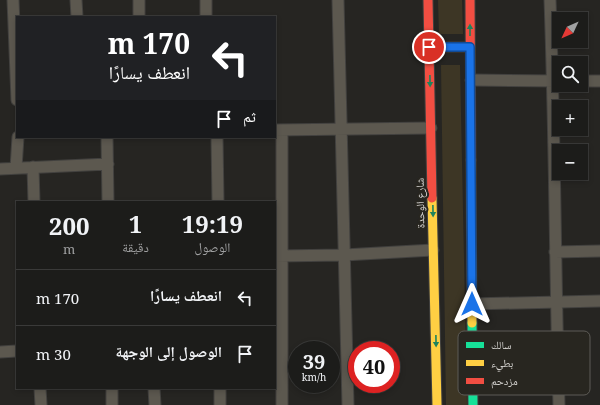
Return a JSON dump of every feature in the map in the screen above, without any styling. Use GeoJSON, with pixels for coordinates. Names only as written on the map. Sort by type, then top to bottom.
{"type":"FeatureCollection","features":[{"type":"Feature","properties":{"kind":"street"},"geometry":{"type":"LineString","coordinates":[[13,0],[16,75]]}},
{"type":"Feature","properties":{"kind":"street"},"geometry":{"type":"LineString","coordinates":[[76,0],[77,16]]}},
{"type":"Feature","properties":{"kind":"street"},"geometry":{"type":"LineString","coordinates":[[139,0],[139,16]]}},
{"type":"Feature","properties":{"kind":"street"},"geometry":{"type":"LineString","coordinates":[[206,0],[206,16]]}},
{"type":"Feature","properties":{"kind":"street"},"geometry":{"type":"LineString","coordinates":[[338,0],[348,405]]}},
{"type":"Feature","properties":{"kind":"street","name":"شارع الوحدة"},"geometry":{"type":"LineString","coordinates":[[428,0],[437,405]]}},
{"type":"Feature","properties":{"kind":"street"},"geometry":{"type":"LineString","coordinates":[[470,0],[472,331]]}},
{"type":"Feature","properties":{"kind":"street"},"geometry":{"type":"LineString","coordinates":[[550,0],[554,56]]}},
{"type":"Feature","properties":{"kind":"street"},"geometry":{"type":"LineString","coordinates":[[429,47],[470,47]]}},
{"type":"Feature","properties":{"kind":"street"},"geometry":{"type":"LineString","coordinates":[[471,80],[552,81]]}},
{"type":"Feature","properties":{"kind":"street"},"geometry":{"type":"LineString","coordinates":[[588,81],[600,81]]}},
{"type":"Feature","properties":{"kind":"street"},"geometry":{"type":"LineString","coordinates":[[556,92],[555,252],[557,331]]}},
{"type":"Feature","properties":{"kind":"street"},"geometry":{"type":"LineString","coordinates":[[282,405],[278,256],[278,130],[431,128]]}},
{"type":"Feature","properties":{"kind":"street"},"geometry":{"type":"LineString","coordinates":[[16,168],[18,138]]}},
{"type":"Feature","properties":{"kind":"street"},"geometry":{"type":"LineString","coordinates":[[107,138],[108,201]]}},
{"type":"Feature","properties":{"kind":"street"},"geometry":{"type":"LineString","coordinates":[[217,138],[218,201]]}},
{"type":"Feature","properties":{"kind":"street"},"geometry":{"type":"LineString","coordinates":[[0,169],[108,164]]}},
{"type":"Feature","properties":{"kind":"street"},"geometry":{"type":"LineString","coordinates":[[33,167],[34,201]]}},
{"type":"Feature","properties":{"kind":"street"},"geometry":{"type":"LineString","coordinates":[[278,256],[344,255],[434,250]]}},
{"type":"Feature","properties":{"kind":"street"},"geometry":{"type":"LineString","coordinates":[[555,252],[600,251]]}},
{"type":"Feature","properties":{"kind":"street"},"geometry":{"type":"LineString","coordinates":[[472,304],[600,301]]}},
{"type":"Feature","properties":{"kind":"street"},"geometry":{"type":"LineString","coordinates":[[0,352],[16,351]]}},
{"type":"Feature","properties":{"kind":"street"},"geometry":{"type":"LineString","coordinates":[[40,389],[41,405]]}},
{"type":"Feature","properties":{"kind":"street"},"geometry":{"type":"LineString","coordinates":[[112,389],[112,405]]}},
{"type":"Feature","properties":{"kind":"street"},"geometry":{"type":"LineString","coordinates":[[154,389],[155,405]]}},
{"type":"Feature","properties":{"kind":"street"},"geometry":{"type":"LineString","coordinates":[[220,389],[220,405]]}},
{"type":"Feature","properties":{"kind":"street"},"geometry":{"type":"LineString","coordinates":[[473,395],[473,405]]}},
{"type":"Feature","properties":{"kind":"street"},"geometry":{"type":"LineString","coordinates":[[559,395],[559,405]]}},
{"type":"Feature","properties":{"kind":"shaded area"},"geometry":{"type":"Polygon","coordinates":[[[438,0],[462,0],[463,34],[439,34],[438,0]]]}},
{"type":"Feature","properties":{"kind":"shaded area"},"geometry":{"type":"Polygon","coordinates":[[[441,65],[460,65],[465,331],[458,331],[458,395],[467,395],[467,405],[446,405],[441,65]]]}},
{"type":"Feature","properties":{"kind":"traffic: fast"},"geometry":{"type":"LineString","coordinates":[[429,47],[470,47]]}},
{"type":"Feature","properties":{"kind":"traffic: fast"},"geometry":{"type":"LineString","coordinates":[[472,323],[472,331]]}},
{"type":"Feature","properties":{"kind":"traffic: fast"},"geometry":{"type":"LineString","coordinates":[[473,395],[473,405]]}},
{"type":"Feature","properties":{"kind":"traffic: slow"},"geometry":{"type":"LineString","coordinates":[[471,160],[472,323]]}},
{"type":"Feature","properties":{"kind":"traffic: slow"},"geometry":{"type":"LineString","coordinates":[[432,198],[437,405]]}},
{"type":"Feature","properties":{"kind":"traffic: jam"},"geometry":{"type":"LineString","coordinates":[[428,0],[432,198]]}},
{"type":"Feature","properties":{"kind":"traffic: jam"},"geometry":{"type":"LineString","coordinates":[[470,0],[471,160]]}},
{"type":"Feature","properties":{"kind":"route"},"geometry":{"type":"LineString","coordinates":[[429,47],[470,47],[472,304]]}}]}
